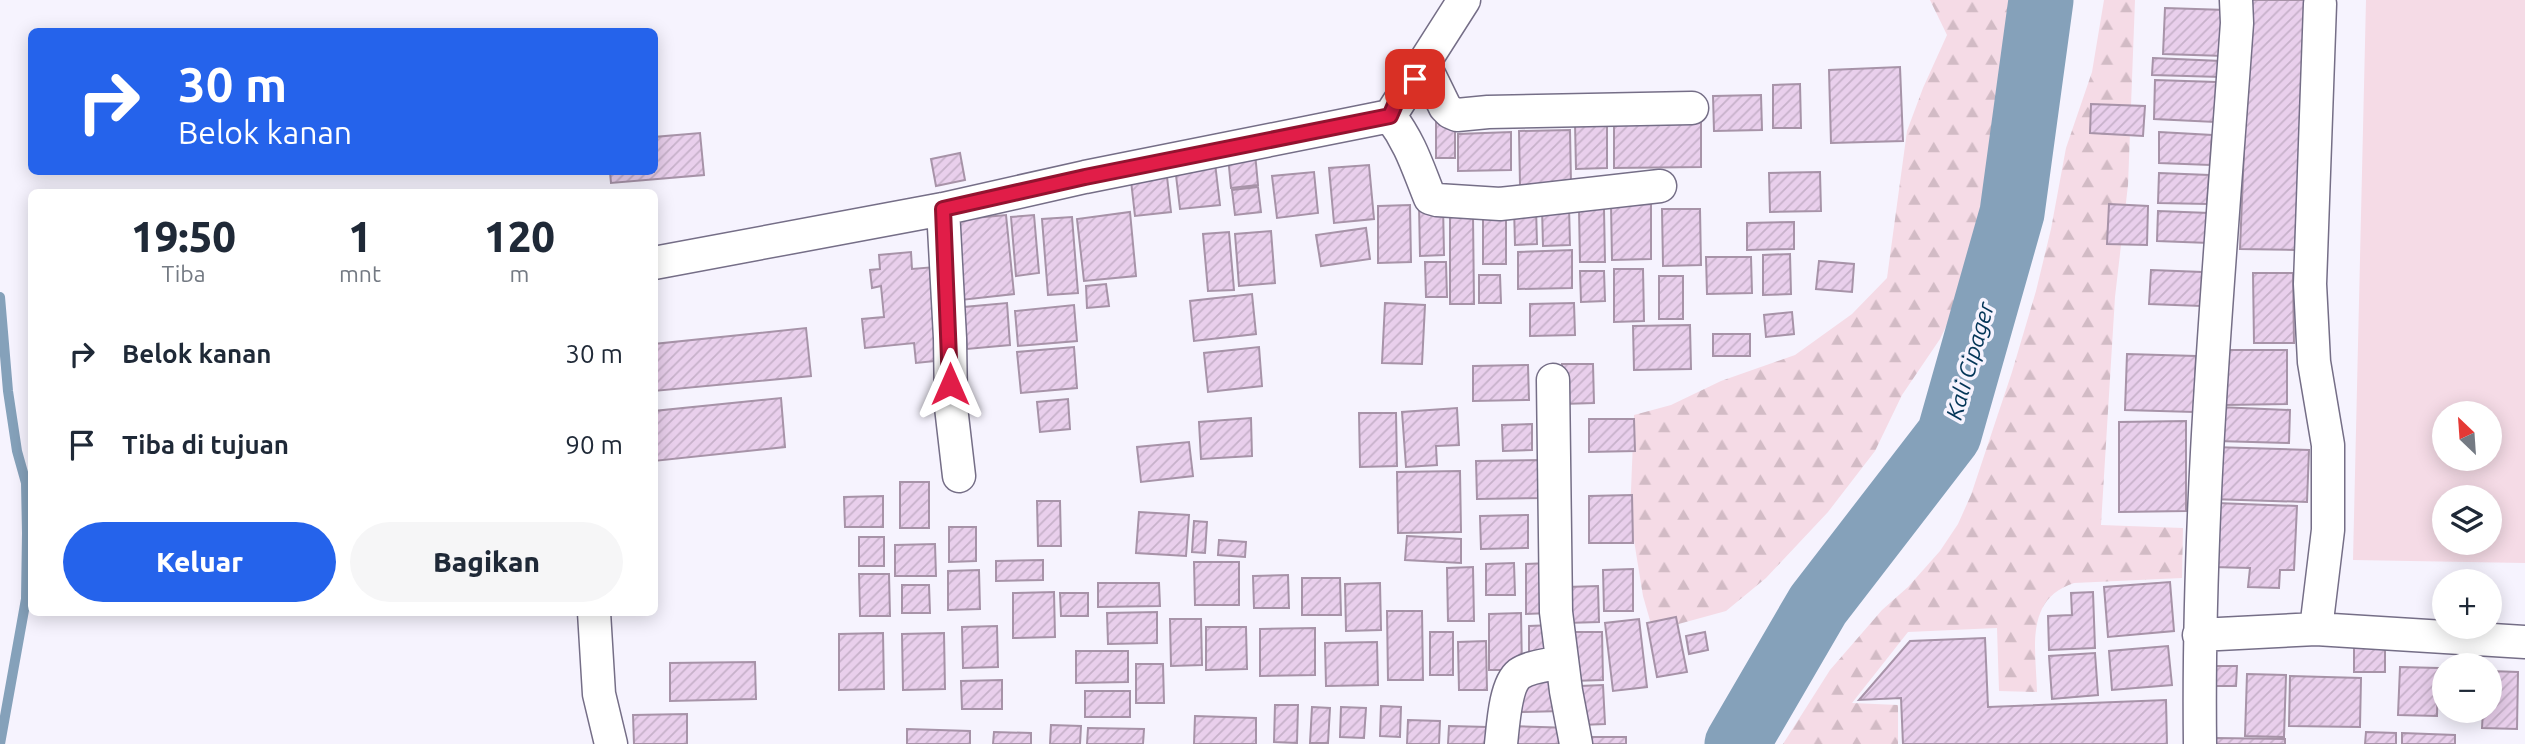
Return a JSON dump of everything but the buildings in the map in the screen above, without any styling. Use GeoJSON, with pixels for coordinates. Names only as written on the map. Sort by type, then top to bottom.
{"type":"FeatureCollection","features":[{"type":"Feature","properties":{"kind":"street"},"geometry":{"type":"LineString","coordinates":[[1390,116],[1397,100],[1424,64],[1464,0]]}},
{"type":"Feature","properties":{"kind":"street"},"geometry":{"type":"LineString","coordinates":[[2200,744],[2199,635],[2236,0]]}},
{"type":"Feature","properties":{"kind":"street"},"geometry":{"type":"LineString","coordinates":[[2316,629],[2328,530],[2328,444],[2314,362],[2310,284],[2320,4]]}},
{"type":"Feature","properties":{"kind":"street"},"geometry":{"type":"LineString","coordinates":[[1424,64],[1445,107],[1457,115],[1692,108]]}},
{"type":"Feature","properties":{"kind":"street"},"geometry":{"type":"LineString","coordinates":[[1390,116],[1414,155],[1430,198],[1437,200],[1500,204],[1660,186]]}},
{"type":"Feature","properties":{"kind":"street"},"geometry":{"type":"LineString","coordinates":[[658,263],[943,209],[1085,177],[1390,116]]}},
{"type":"Feature","properties":{"kind":"street"},"geometry":{"type":"LineString","coordinates":[[943,209],[951,407],[959,476]]}},
{"type":"Feature","properties":{"kind":"street"},"geometry":{"type":"LineString","coordinates":[[1553,380],[1556,612],[1576,744]]}},
{"type":"Feature","properties":{"kind":"street"},"geometry":{"type":"LineString","coordinates":[[594,616],[598,694],[611,744]]}},
{"type":"Feature","properties":{"kind":"street"},"geometry":{"type":"LineString","coordinates":[[2199,635],[2316,629],[2525,642]]}},
{"type":"Feature","properties":{"kind":"street"},"geometry":{"type":"LineString","coordinates":[[1501,744],[1508,697],[1514,680],[1527,670],[1562,662]]}},
{"type":"Feature","properties":{"kind":"green space"},"geometry":{"type":"Polygon","coordinates":[[[1930,0],[2020,0],[2014,51],[1994,153],[1961,295],[1940,339],[1902,395],[1875,451],[1828,512],[1766,578],[1726,611],[1653,631],[1643,596],[1630,516],[1634,415],[1671,405],[1721,381],[1795,355],[1852,314],[1887,278],[1907,131],[1947,35],[1930,0]]]}},
{"type":"Feature","properties":{"kind":"green space"},"geometry":{"type":"Polygon","coordinates":[[[2104,0],[2135,0],[2128,185],[2115,297],[2101,525],[2183,528],[2182,578],[2074,583],[2058,591],[2047,601],[2036,628],[2037,692],[1999,691],[1997,628],[1908,632],[1852,703],[1898,705],[1898,744],[1783,744],[1830,670],[1882,610],[1908,587],[1940,551],[1958,524],[1971,495],[2036,291],[2066,148],[2092,72],[2104,0]]]}},
{"type":"Feature","properties":{"kind":"green space"},"geometry":{"type":"Polygon","coordinates":[[[2366,0],[2525,0],[2525,563],[2353,560],[2366,0]]]}},
{"type":"Feature","properties":{"kind":"waterway","name":"Kali Cipager"},"geometry":{"type":"LineString","coordinates":[[1737,744],[1818,605],[1949,435],[2012,213],[2041,0]]}},
{"type":"Feature","properties":{"kind":"waterway"},"geometry":{"type":"LineString","coordinates":[[0,297],[8,391],[17,451],[26,483],[27,533],[26,599],[0,744]]}},
{"type":"Feature","properties":{"kind":"route"},"geometry":{"type":"LineString","coordinates":[[950,384],[943,209],[1085,177],[1390,116],[1397,100],[1415,79]]}}]}
